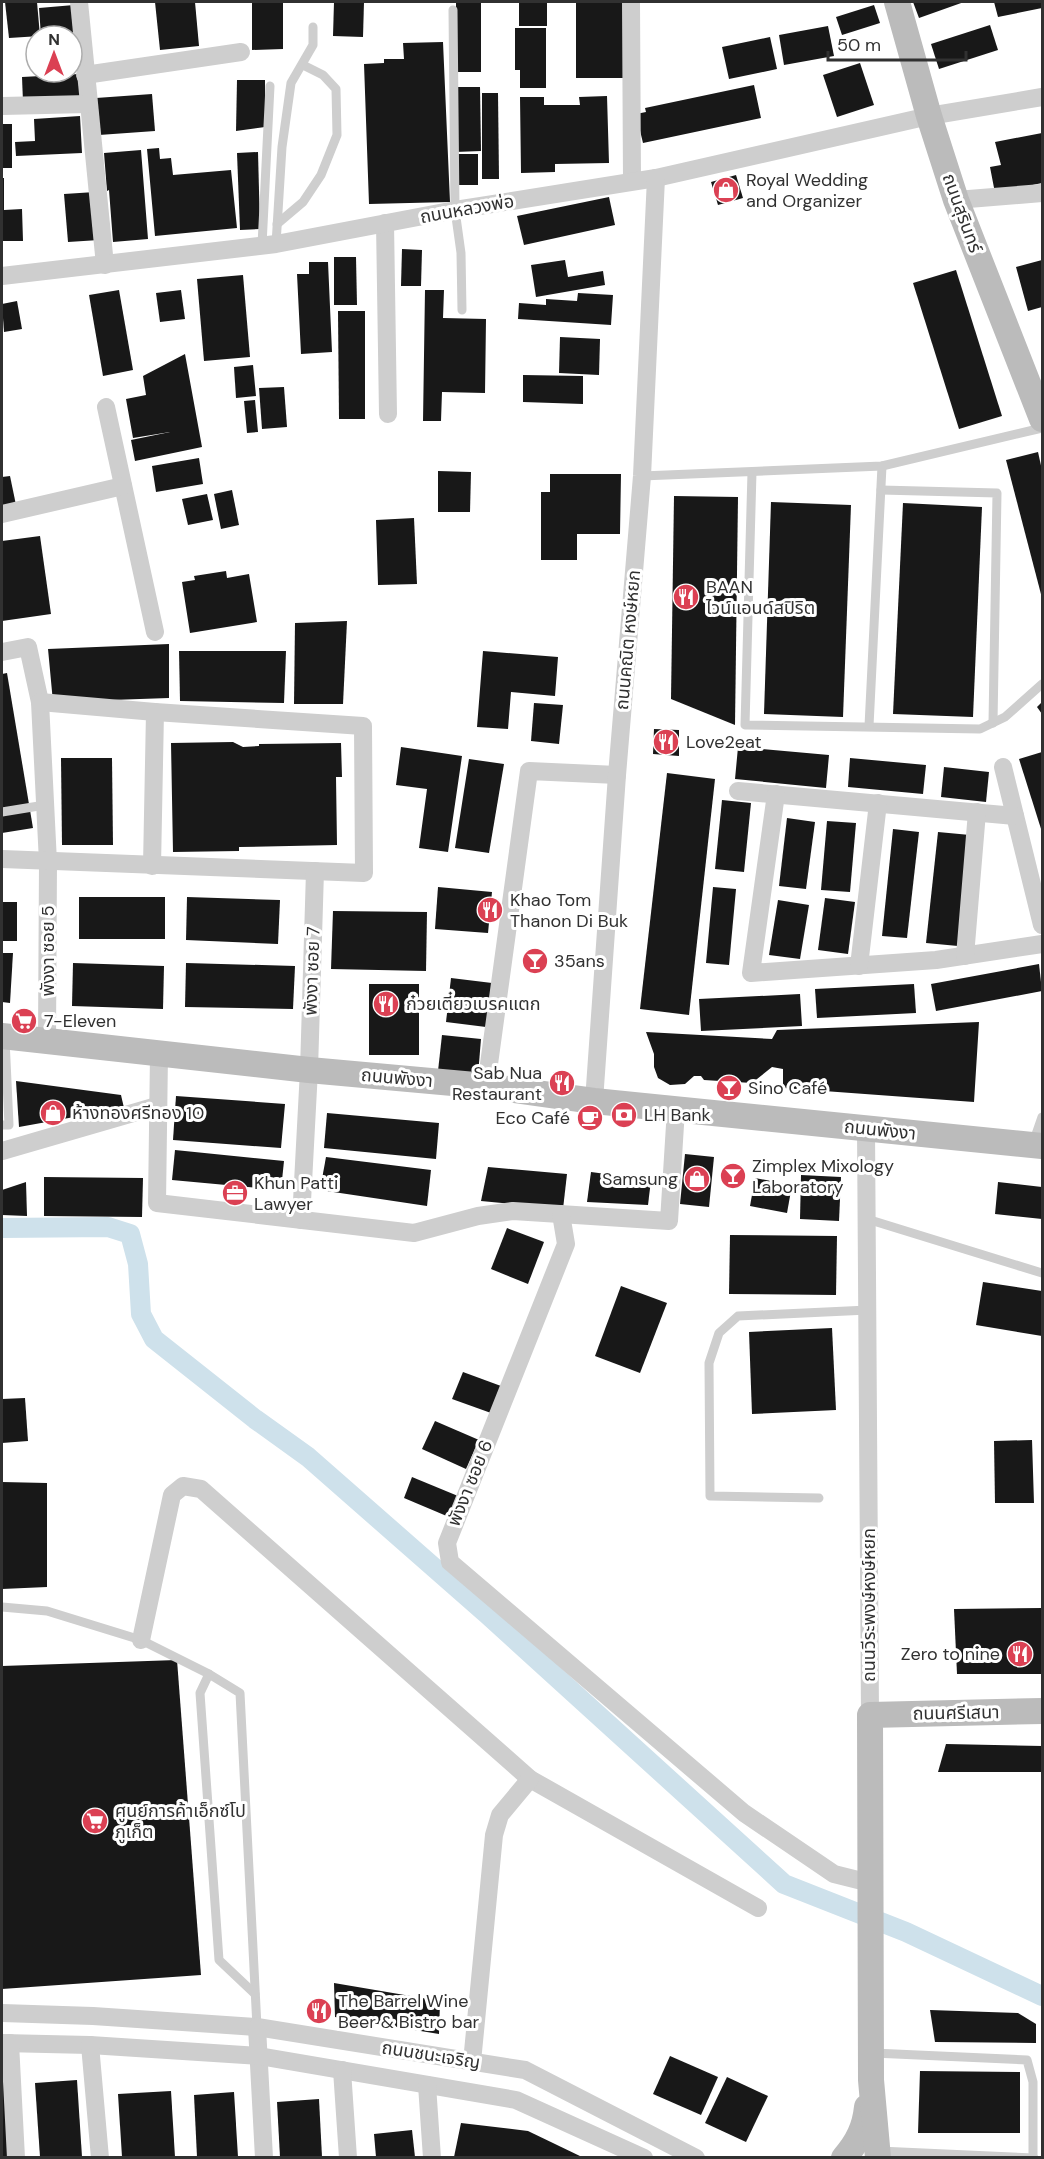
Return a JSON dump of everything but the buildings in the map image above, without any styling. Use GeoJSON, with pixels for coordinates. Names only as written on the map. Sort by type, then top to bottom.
{"type":"FeatureCollection","features":[{"type":"Feature","properties":{"kind":"street"},"geometry":{"type":"LineString","coordinates":[[79,2],[105,265]]}},
{"type":"Feature","properties":{"kind":"street"},"geometry":{"type":"LineString","coordinates":[[631,2],[632,181]]}},
{"type":"Feature","properties":{"kind":"street","name":"ถนนสุรินทร์"},"geometry":{"type":"LineString","coordinates":[[897,2],[929,116],[956,200],[1042,419]]}},
{"type":"Feature","properties":{"kind":"street"},"geometry":{"type":"LineString","coordinates":[[85,75],[241,52]]}},
{"type":"Feature","properties":{"kind":"street","name":"ถนนหลวงพ่อ"},"geometry":{"type":"LineString","coordinates":[[2,276],[269,244],[455,210],[656,178],[929,116],[1042,97]]}},
{"type":"Feature","properties":{"kind":"street"},"geometry":{"type":"LineString","coordinates":[[2,106],[88,104]]}},
{"type":"Feature","properties":{"kind":"street","name":"ถนนคณิต หงษ์หยก"},"geometry":{"type":"LineString","coordinates":[[594,1101],[617,775],[642,476],[656,178]]}},
{"type":"Feature","properties":{"kind":"street"},"geometry":{"type":"LineString","coordinates":[[956,200],[1042,192]]}},
{"type":"Feature","properties":{"kind":"street"},"geometry":{"type":"LineString","coordinates":[[385,224],[388,414]]}},
{"type":"Feature","properties":{"kind":"street"},"geometry":{"type":"LineString","coordinates":[[106,407],[155,632]]}},
{"type":"Feature","properties":{"kind":"street"},"geometry":{"type":"LineString","coordinates":[[2,514],[123,486]]}},
{"type":"Feature","properties":{"kind":"street","name":"พังงา ซอย 5"},"geometry":{"type":"LineString","coordinates":[[2,652],[28,647],[40,702],[48,862],[47,1040]]}},
{"type":"Feature","properties":{"kind":"street"},"geometry":{"type":"LineString","coordinates":[[2,859],[364,873],[363,726],[40,702]]}},
{"type":"Feature","properties":{"kind":"street"},"geometry":{"type":"LineString","coordinates":[[152,866],[155,712]]}},
{"type":"Feature","properties":{"kind":"street"},"geometry":{"type":"LineString","coordinates":[[1003,767],[1015,816],[1035,866],[1042,925]]}},
{"type":"Feature","properties":{"kind":"street"},"geometry":{"type":"LineString","coordinates":[[486,1086],[529,771],[617,775]]}},
{"type":"Feature","properties":{"kind":"street"},"geometry":{"type":"LineString","coordinates":[[738,791],[1015,816]]}},
{"type":"Feature","properties":{"kind":"street"},"geometry":{"type":"LineString","coordinates":[[776,794],[751,973],[936,960],[1042,944]]}},
{"type":"Feature","properties":{"kind":"street"},"geometry":{"type":"LineString","coordinates":[[859,966],[878,803]]}},
{"type":"Feature","properties":{"kind":"street"},"geometry":{"type":"LineString","coordinates":[[965,956],[977,812]]}},
{"type":"Feature","properties":{"kind":"street","name":"พังงา ซอย 7"},"geometry":{"type":"LineString","coordinates":[[301,1220],[309,1070],[315,871]]}},
{"type":"Feature","properties":{"kind":"street","name":"ถนนพังงา"},"geometry":{"type":"LineString","coordinates":[[3,1037],[309,1070],[486,1086],[594,1101],[1037,1145]]}},
{"type":"Feature","properties":{"kind":"street"},"geometry":{"type":"LineString","coordinates":[[159,1054],[157,1203],[414,1233],[478,1216],[513,1211],[669,1221],[676,1109]]}},
{"type":"Feature","properties":{"kind":"street"},"geometry":{"type":"LineString","coordinates":[[2,1151],[157,1106]]}},
{"type":"Feature","properties":{"kind":"street","name":"ถนนวีระพงษ์หงษ์หยก"},"geometry":{"type":"LineString","coordinates":[[866,1129],[871,2080],[877,2154]]}},
{"type":"Feature","properties":{"kind":"street","name":"พังงา ซอย 6"},"geometry":{"type":"LineString","coordinates":[[561,1214],[566,1244],[447,1542],[450,1562],[744,1813],[834,1874],[870,1888]]}},
{"type":"Feature","properties":{"kind":"street"},"geometry":{"type":"LineString","coordinates":[[141,1640],[172,1495],[183,1486],[201,1489],[530,1779],[758,1908]]}},
{"type":"Feature","properties":{"kind":"street","name":"ถนนศรีเสนา"},"geometry":{"type":"LineString","coordinates":[[870,1715],[1042,1711]]}},
{"type":"Feature","properties":{"kind":"street"},"geometry":{"type":"LineString","coordinates":[[472,2062],[494,1835],[500,1815],[530,1779]]}},
{"type":"Feature","properties":{"kind":"street","name":"ถนนชนะเจริญ"},"geometry":{"type":"LineString","coordinates":[[2,2013],[93,2016],[257,2027],[525,2070],[696,2157]]}},
{"type":"Feature","properties":{"kind":"street"},"geometry":{"type":"LineString","coordinates":[[257,2027],[264,2157]]}},
{"type":"Feature","properties":{"kind":"street"},"geometry":{"type":"LineString","coordinates":[[6,2043],[16,2157]]}},
{"type":"Feature","properties":{"kind":"street","name":"ถนนชนะเจริญ"},"geometry":{"type":"LineString","coordinates":[[6,2043],[90,2045],[258,2056],[516,2100],[644,2157]]}},
{"type":"Feature","properties":{"kind":"street"},"geometry":{"type":"LineString","coordinates":[[90,2045],[100,2157]]}},
{"type":"Feature","properties":{"kind":"street"},"geometry":{"type":"LineString","coordinates":[[342,2070],[348,2157]]}},
{"type":"Feature","properties":{"kind":"street","name":"ถนนวีระพงษ์หงษ์หยก"},"geometry":{"type":"LineString","coordinates":[[844,2157],[857,2144],[866,2120],[871,2080]]}},
{"type":"Feature","properties":{"kind":"street"},"geometry":{"type":"LineString","coordinates":[[428,2085],[432,2157]]}},
{"type":"Feature","properties":{"kind":"lane"},"geometry":{"type":"LineString","coordinates":[[453,10],[455,210],[461,253],[462,310]]}},
{"type":"Feature","properties":{"kind":"lane"},"geometry":{"type":"LineString","coordinates":[[269,244],[277,224],[282,147],[291,83],[312,45],[313,27]]}},
{"type":"Feature","properties":{"kind":"lane"},"geometry":{"type":"LineString","coordinates":[[277,224],[303,202],[321,175],[337,135],[336,89],[323,75],[303,65]]}},
{"type":"Feature","properties":{"kind":"lane"},"geometry":{"type":"LineString","coordinates":[[269,244],[270,86]]}},
{"type":"Feature","properties":{"kind":"lane"},"geometry":{"type":"LineString","coordinates":[[642,476],[882,466],[1042,428]]}},
{"type":"Feature","properties":{"kind":"lane"},"geometry":{"type":"LineString","coordinates":[[869,726],[882,466]]}},
{"type":"Feature","properties":{"kind":"lane"},"geometry":{"type":"LineString","coordinates":[[752,472],[745,725],[980,729],[1005,717],[1042,684]]}},
{"type":"Feature","properties":{"kind":"lane"},"geometry":{"type":"LineString","coordinates":[[881,490],[997,493],[993,723]]}},
{"type":"Feature","properties":{"kind":"lane"},"geometry":{"type":"LineString","coordinates":[[2,812],[45,805]]}},
{"type":"Feature","properties":{"kind":"lane"},"geometry":{"type":"LineString","coordinates":[[2,1125],[9,1125],[3,1037]]}},
{"type":"Feature","properties":{"kind":"lane"},"geometry":{"type":"LineString","coordinates":[[1037,1145],[1042,1117]]}},
{"type":"Feature","properties":{"kind":"lane"},"geometry":{"type":"LineString","coordinates":[[867,1220],[1042,1273]]}},
{"type":"Feature","properties":{"kind":"lane"},"geometry":{"type":"LineString","coordinates":[[819,1498],[710,1496],[709,1363],[719,1333],[738,1316],[868,1310]]}},
{"type":"Feature","properties":{"kind":"lane"},"geometry":{"type":"LineString","coordinates":[[2,1607],[47,1611],[141,1640],[209,1674],[240,1693],[257,2027]]}},
{"type":"Feature","properties":{"kind":"lane"},"geometry":{"type":"LineString","coordinates":[[209,1674],[200,1693],[219,1960],[255,1994]]}},
{"type":"Feature","properties":{"kind":"lane"},"geometry":{"type":"LineString","coordinates":[[871,2052],[1027,2060],[1033,2082],[1033,2157],[877,2154]]}},
{"type":"Feature","properties":{"kind":"waterway"},"geometry":{"type":"LineString","coordinates":[[2,1228],[108,1227],[130,1234],[138,1264],[141,1314],[154,1339],[255,1419],[308,1457],[488,1615],[784,1884],[906,1932],[1042,1996]]}},
{"type":"Feature","properties":{"kind":"place","name":"Royal Wedding and Organizer"},"geometry":{"type":"Point","coordinates":[726,190]}},
{"type":"Feature","properties":{"kind":"place","name":"BAAN ไวน์แอนด์สปิริต"},"geometry":{"type":"Point","coordinates":[686,597]}},
{"type":"Feature","properties":{"kind":"place","name":"Love2eat"},"geometry":{"type":"Point","coordinates":[666,742]}},
{"type":"Feature","properties":{"kind":"place","name":"Khao Tom Thanon Di Buk"},"geometry":{"type":"Point","coordinates":[490,910]}},
{"type":"Feature","properties":{"kind":"place","name":"35ans"},"geometry":{"type":"Point","coordinates":[535,961]}},
{"type":"Feature","properties":{"kind":"place","name":"ก๋วยเตี๋ยวเบรคแตก"},"geometry":{"type":"Point","coordinates":[386,1004]}},
{"type":"Feature","properties":{"kind":"place","name":"7-Eleven"},"geometry":{"type":"Point","coordinates":[24,1021]}},
{"type":"Feature","properties":{"kind":"place","name":"Sab Nua Restaurant"},"geometry":{"type":"Point","coordinates":[562,1083]}},
{"type":"Feature","properties":{"kind":"place","name":"Sino Café"},"geometry":{"type":"Point","coordinates":[729,1088]}},
{"type":"Feature","properties":{"kind":"place","name":"ห้างทองศรีทอง 10"},"geometry":{"type":"Point","coordinates":[53,1113]}},
{"type":"Feature","properties":{"kind":"place","name":"LH Bank"},"geometry":{"type":"Point","coordinates":[624,1115]}},
{"type":"Feature","properties":{"kind":"place","name":"Eco Café"},"geometry":{"type":"Point","coordinates":[590,1118]}},
{"type":"Feature","properties":{"kind":"place","name":"Zimplex Mixology Laboratory"},"geometry":{"type":"Point","coordinates":[733,1176]}},
{"type":"Feature","properties":{"kind":"place","name":"Samsung"},"geometry":{"type":"Point","coordinates":[697,1179]}},
{"type":"Feature","properties":{"kind":"place","name":"Khun Patti Lawyer"},"geometry":{"type":"Point","coordinates":[235,1193]}},
{"type":"Feature","properties":{"kind":"place","name":"Zero to nine"},"geometry":{"type":"Point","coordinates":[1020,1654]}},
{"type":"Feature","properties":{"kind":"place","name":"ศูนย์การค้าเอ็กซ์โป ภูเก็ต"},"geometry":{"type":"Point","coordinates":[95,1821]}},
{"type":"Feature","properties":{"kind":"place","name":"The Barrel Wine Beer & Bistro bar"},"geometry":{"type":"Point","coordinates":[319,2011]}}]}
